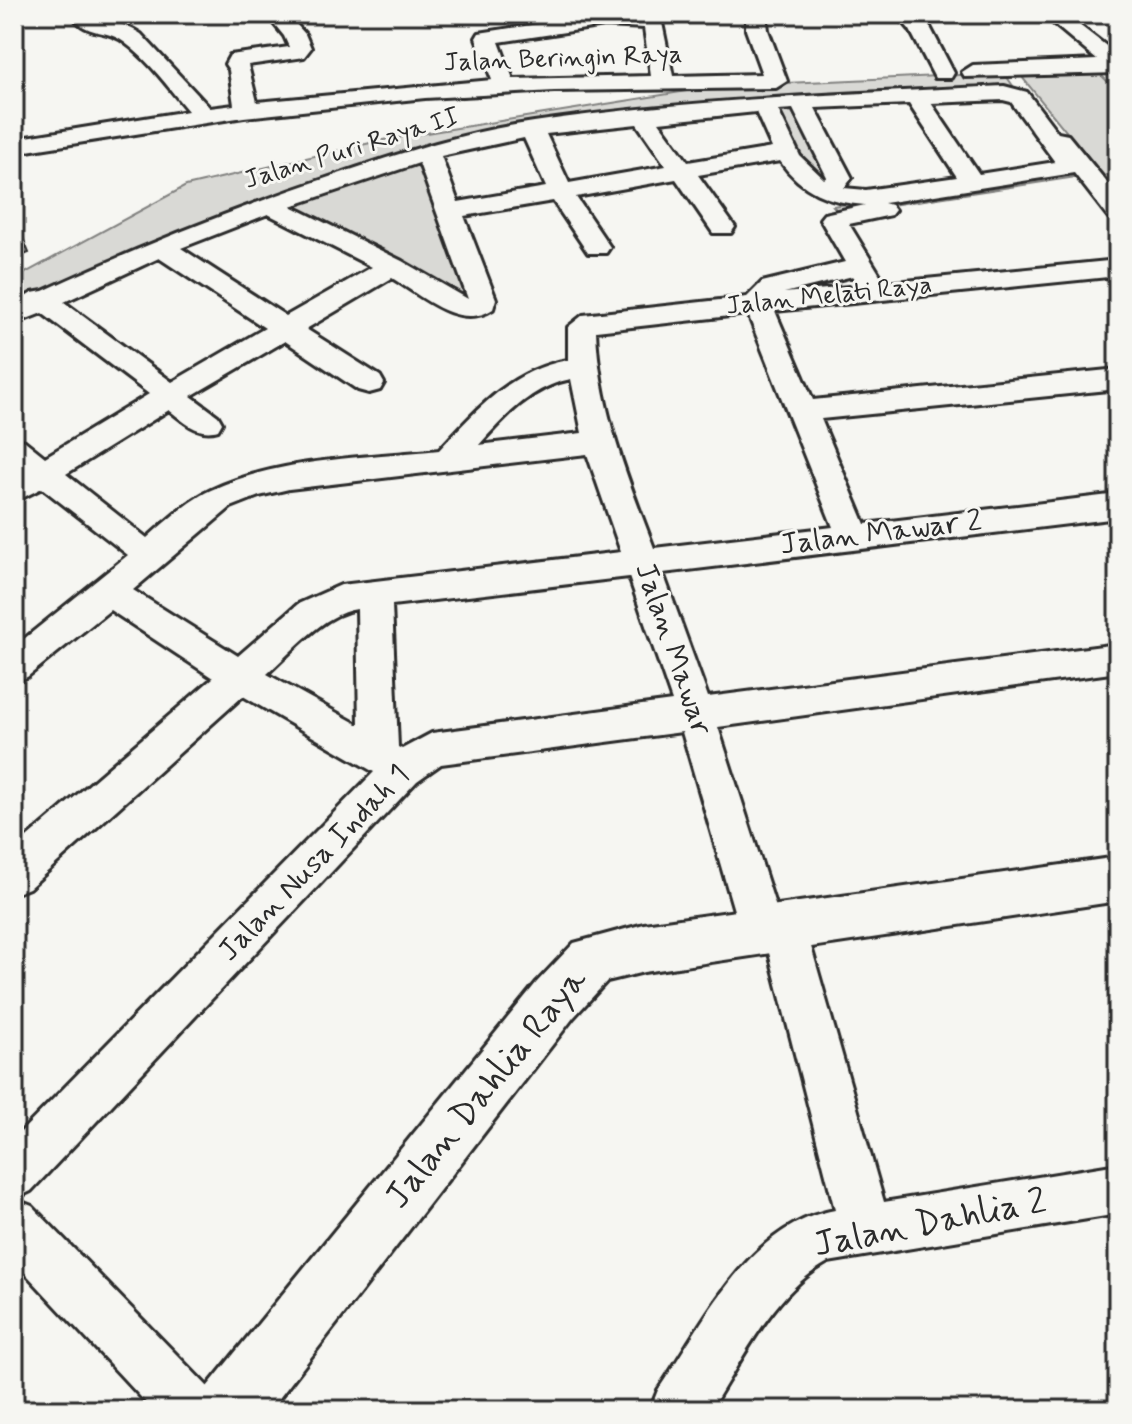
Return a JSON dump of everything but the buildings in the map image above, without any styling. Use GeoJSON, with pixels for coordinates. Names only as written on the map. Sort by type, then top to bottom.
{"type":"FeatureCollection","features":[{"type":"Feature","properties":{"kind":"street"},"geometry":{"type":"LineString","coordinates":[[81,14],[85,22],[91,25],[128,34],[204,115]]}},
{"type":"Feature","properties":{"kind":"street"},"geometry":{"type":"LineString","coordinates":[[247,111],[240,70],[236,64],[238,60],[296,52],[300,48],[294,34],[276,14]]}},
{"type":"Feature","properties":{"kind":"street"},"geometry":{"type":"LineString","coordinates":[[756,14],[757,30],[776,81]]}},
{"type":"Feature","properties":{"kind":"street"},"geometry":{"type":"LineString","coordinates":[[906,14],[919,27],[943,73]]}},
{"type":"Feature","properties":{"kind":"street"},"geometry":{"type":"LineString","coordinates":[[1052,14],[1118,66]]}},
{"type":"Feature","properties":{"kind":"street"},"geometry":{"type":"LineString","coordinates":[[505,86],[487,38],[605,20],[654,22],[663,82]]}},
{"type":"Feature","properties":{"kind":"street"},"geometry":{"type":"LineString","coordinates":[[972,181],[916,86],[943,73],[1011,82],[1118,66]]}},
{"type":"Feature","properties":{"kind":"street","name":"Jalan Beringin Raya"},"geometry":{"type":"LineString","coordinates":[[14,146],[204,115],[382,96],[505,86],[856,77]]}},
{"type":"Feature","properties":{"kind":"street"},"geometry":{"type":"LineString","coordinates":[[1011,82],[1019,97],[1118,213]]}},
{"type":"Feature","properties":{"kind":"street","name":"Jalan Puri Raya II"},"geometry":{"type":"LineString","coordinates":[[14,315],[42,299],[161,247],[269,205],[427,152],[532,129],[916,86],[1011,82]]}},
{"type":"Feature","properties":{"kind":"street"},"geometry":{"type":"LineString","coordinates":[[800,101],[840,178],[827,190]]}},
{"type":"Feature","properties":{"kind":"street"},"geometry":{"type":"LineString","coordinates":[[764,104],[785,153],[808,182],[841,196],[866,198],[1066,168],[1080,171]]}},
{"type":"Feature","properties":{"kind":"street"},"geometry":{"type":"LineString","coordinates":[[643,116],[722,227]]}},
{"type":"Feature","properties":{"kind":"street"},"geometry":{"type":"LineString","coordinates":[[532,129],[561,193],[597,247]]}},
{"type":"Feature","properties":{"kind":"street"},"geometry":{"type":"LineString","coordinates":[[269,205],[392,267],[465,309],[477,308],[483,303],[482,299],[427,152]]}},
{"type":"Feature","properties":{"kind":"street"},"geometry":{"type":"LineString","coordinates":[[449,211],[785,153]]}},
{"type":"Feature","properties":{"kind":"street"},"geometry":{"type":"LineString","coordinates":[[868,278],[833,219],[1080,171]]}},
{"type":"Feature","properties":{"kind":"street"},"geometry":{"type":"LineString","coordinates":[[161,247],[369,383]]}},
{"type":"Feature","properties":{"kind":"street"},"geometry":{"type":"LineString","coordinates":[[28,482],[392,267]]}},
{"type":"Feature","properties":{"kind":"street","name":"Jalan Melati Raya"},"geometry":{"type":"LineString","coordinates":[[583,367],[580,333],[587,324],[757,302],[772,288],[868,278],[1118,268]]}},
{"type":"Feature","properties":{"kind":"street"},"geometry":{"type":"LineString","coordinates":[[42,299],[207,423]]}},
{"type":"Feature","properties":{"kind":"street"},"geometry":{"type":"LineString","coordinates":[[757,302],[854,537]]}},
{"type":"Feature","properties":{"kind":"street"},"geometry":{"type":"LineString","coordinates":[[448,460],[507,397],[534,378],[560,369],[583,367]]}},
{"type":"Feature","properties":{"kind":"street","name":"Jalan Mawar"},"geometry":{"type":"LineString","coordinates":[[583,367],[599,442],[773,930],[866,1230]]}},
{"type":"Feature","properties":{"kind":"street"},"geometry":{"type":"LineString","coordinates":[[804,411],[1118,379]]}},
{"type":"Feature","properties":{"kind":"street"},"geometry":{"type":"LineString","coordinates":[[14,667],[219,499],[252,486],[289,478],[599,442]]}},
{"type":"Feature","properties":{"kind":"street"},"geometry":{"type":"LineString","coordinates":[[14,449],[28,482],[134,544]]}},
{"type":"Feature","properties":{"kind":"street","name":"Jalan Mawar 2"},"geometry":{"type":"LineString","coordinates":[[14,875],[311,614],[341,598],[1118,506]]}},
{"type":"Feature","properties":{"kind":"street"},"geometry":{"type":"LineString","coordinates":[[109,592],[239,676],[391,762]]}},
{"type":"Feature","properties":{"kind":"street"},"geometry":{"type":"LineString","coordinates":[[374,593],[391,762]]}},
{"type":"Feature","properties":{"kind":"street","name":"Jalan Nusa Indah 1"},"geometry":{"type":"LineString","coordinates":[[14,1174],[391,762],[432,749],[1118,658]]}},
{"type":"Feature","properties":{"kind":"street","name":"Jalan Dahlia Raya"},"geometry":{"type":"LineString","coordinates":[[230,1410],[545,1013],[592,960],[644,948],[1118,879]]}},
{"type":"Feature","properties":{"kind":"street","name":"Jalan Dahlia 2"},"geometry":{"type":"LineString","coordinates":[[687,1406],[765,1278],[789,1256],[822,1238],[1118,1189]]}},
{"type":"Feature","properties":{"kind":"street"},"geometry":{"type":"LineString","coordinates":[[14,1224],[191,1410]]}},
{"type":"Feature","properties":{"kind":"shaded area"},"geometry":{"type":"Polygon","coordinates":[[[1004,73],[1016,90],[796,98],[422,149],[14,307],[14,279],[186,186],[383,140],[718,86],[1004,73]]]}},
{"type":"Feature","properties":{"kind":"shaded area"},"geometry":{"type":"Polygon","coordinates":[[[1099,73],[1118,92],[1118,195],[1021,76],[1099,73]]]}},
{"type":"Feature","properties":{"kind":"shaded area"},"geometry":{"type":"Polygon","coordinates":[[[798,102],[832,183],[810,181],[767,105],[798,102]]]}},
{"type":"Feature","properties":{"kind":"shaded area"},"geometry":{"type":"Polygon","coordinates":[[[421,156],[477,302],[467,306],[280,205],[421,156]]]}},
{"type":"Feature","properties":{"kind":"shaded area"},"geometry":{"type":"Polygon","coordinates":[[[1075,169],[1082,176],[839,213],[833,206],[1075,169]]]}}]}
